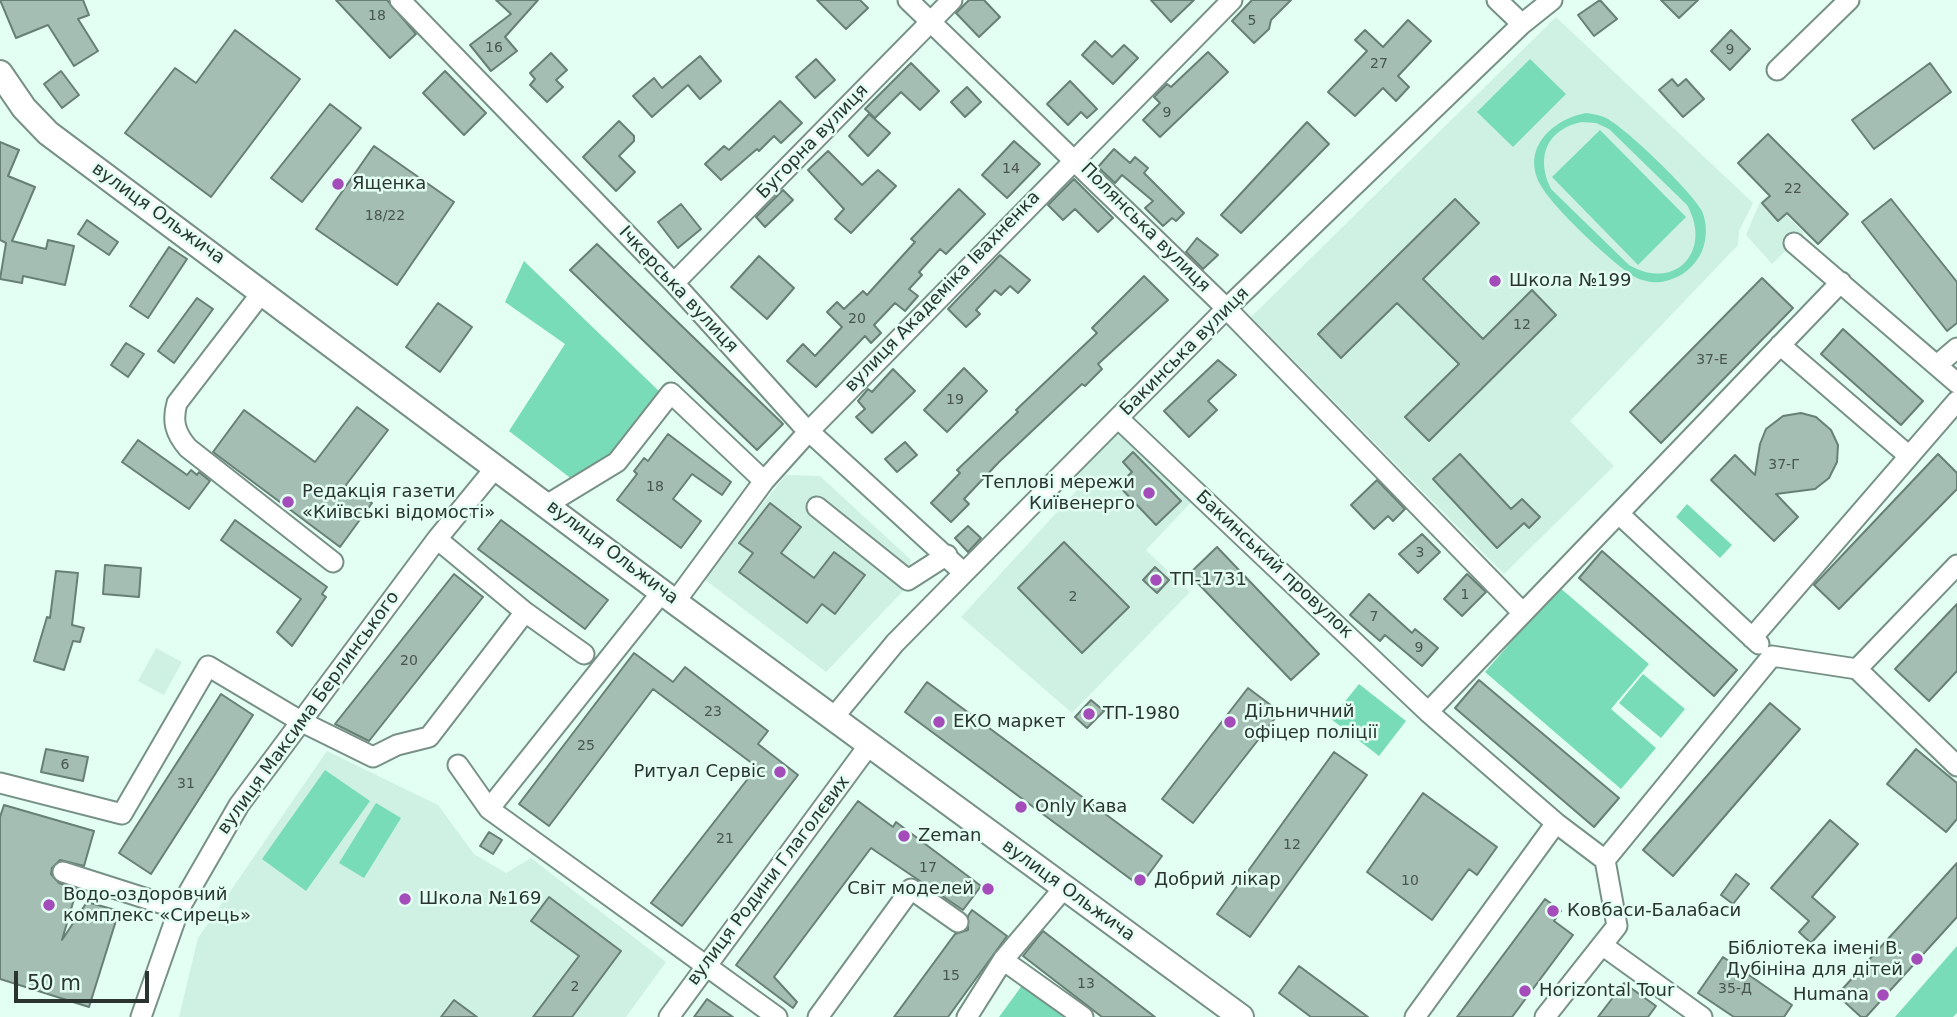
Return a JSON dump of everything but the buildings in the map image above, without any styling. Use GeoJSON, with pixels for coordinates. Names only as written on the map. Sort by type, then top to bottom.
{"type":"FeatureCollection","features":[{"type":"Feature","properties":{"kind":"main road","name":"вулиця Ольжича"},"geometry":{"type":"LineString","coordinates":[[0,73],[24,108],[48,132],[669,597],[1241,1017]]}},
{"type":"Feature","properties":{"kind":"street","name":"Ічкерська вулиця"},"geometry":{"type":"LineString","coordinates":[[400,0],[674,283],[809,431],[964,573]]}},
{"type":"Feature","properties":{"kind":"street","name":"Полянська вулиця"},"geometry":{"type":"LineString","coordinates":[[908,0],[929,23],[1074,158],[1226,309],[1524,613]]}},
{"type":"Feature","properties":{"kind":"street","name":"Бугорна вулиця"},"geometry":{"type":"LineString","coordinates":[[674,283],[952,0]]}},
{"type":"Feature","properties":{"kind":"street","name":"вулиця Академіка Івахненка"},"geometry":{"type":"LineString","coordinates":[[489,809],[809,431],[1232,0]]}},
{"type":"Feature","properties":{"kind":"street"},"geometry":{"type":"LineString","coordinates":[[1497,0],[1522,24]]}},
{"type":"Feature","properties":{"kind":"street","name":"Бакинська вулиця"},"geometry":{"type":"LineString","coordinates":[[833,718],[895,643],[1226,309],[1522,24],[1552,0]]}},
{"type":"Feature","properties":{"kind":"street"},"geometry":{"type":"LineString","coordinates":[[1777,71],[1849,0]]}},
{"type":"Feature","properties":{"kind":"street"},"geometry":{"type":"LineString","coordinates":[[1794,243],[1957,383]]}},
{"type":"Feature","properties":{"kind":"street"},"geometry":{"type":"LineString","coordinates":[[1428,712],[1841,282]]}},
{"type":"Feature","properties":{"kind":"street"},"geometry":{"type":"LineString","coordinates":[[263,291],[177,402],[173,416],[176,430],[188,448],[333,562]]}},
{"type":"Feature","properties":{"kind":"street"},"geometry":{"type":"LineString","coordinates":[[1780,345],[1909,456]]}},
{"type":"Feature","properties":{"kind":"street"},"geometry":{"type":"LineString","coordinates":[[1937,365],[1957,348]]}},
{"type":"Feature","properties":{"kind":"street"},"geometry":{"type":"LineString","coordinates":[[548,504],[617,462],[671,393],[764,481]]}},
{"type":"Feature","properties":{"kind":"street"},"geometry":{"type":"LineString","coordinates":[[1752,638],[1785,590],[1957,401]]}},
{"type":"Feature","properties":{"kind":"street","name":"Бакинський провулок"},"geometry":{"type":"LineString","coordinates":[[1119,419],[1428,712],[1556,823],[1605,860]]}},
{"type":"Feature","properties":{"kind":"street","name":"вулиця Максима Берлинського"},"geometry":{"type":"LineString","coordinates":[[141,1017],[179,909],[239,805],[437,539],[496,467]]}},
{"type":"Feature","properties":{"kind":"street"},"geometry":{"type":"LineString","coordinates":[[817,507],[908,580],[947,555]]}},
{"type":"Feature","properties":{"kind":"street"},"geometry":{"type":"LineString","coordinates":[[1619,514],[1772,656],[1857,669],[1957,766]]}},
{"type":"Feature","properties":{"kind":"street"},"geometry":{"type":"LineString","coordinates":[[437,539],[525,612],[584,654]]}},
{"type":"Feature","properties":{"kind":"street"},"geometry":{"type":"LineString","coordinates":[[1857,669],[1957,565]]}},
{"type":"Feature","properties":{"kind":"street"},"geometry":{"type":"LineString","coordinates":[[0,783],[122,814],[208,666],[302,722],[373,757],[397,745],[429,737],[525,612]]}},
{"type":"Feature","properties":{"kind":"street"},"geometry":{"type":"LineString","coordinates":[[1545,1017],[1617,926],[1605,860],[1772,656]]}},
{"type":"Feature","properties":{"kind":"street","name":"вулиця Родини Глаголєвих"},"geometry":{"type":"LineString","coordinates":[[669,1017],[869,745]]}},
{"type":"Feature","properties":{"kind":"street"},"geometry":{"type":"LineString","coordinates":[[458,765],[489,809],[777,1017]]}},
{"type":"Feature","properties":{"kind":"street"},"geometry":{"type":"LineString","coordinates":[[1415,1017],[1556,823]]}},
{"type":"Feature","properties":{"kind":"street"},"geometry":{"type":"LineString","coordinates":[[63,872],[179,909]]}},
{"type":"Feature","properties":{"kind":"street"},"geometry":{"type":"LineString","coordinates":[[967,1017],[1003,960],[1064,888]]}},
{"type":"Feature","properties":{"kind":"street"},"geometry":{"type":"LineString","coordinates":[[818,1017],[911,889],[958,922]]}},
{"type":"Feature","properties":{"kind":"street"},"geometry":{"type":"LineString","coordinates":[[1602,945],[1702,1017]]}},
{"type":"Feature","properties":{"kind":"street"},"geometry":{"type":"LineString","coordinates":[[1003,960],[1083,1017]]}},
{"type":"Feature","properties":{"kind":"shaded area","name":"Школа №199"},"geometry":{"type":"Polygon","coordinates":[[[1556,17],[1753,203],[1739,231],[1738,245],[1570,421],[1614,466],[1504,574],[1251,317],[1556,17]]]}},
{"type":"Feature","properties":{"kind":"shaded area"},"geometry":{"type":"Polygon","coordinates":[[[1767,196],[1804,233],[1772,264],[1746,235],[1760,202],[1767,196]]]}},
{"type":"Feature","properties":{"kind":"shaded area"},"geometry":{"type":"Polygon","coordinates":[[[1120,429],[1195,498],[1146,550],[1190,592],[1072,713],[961,617],[1079,488],[1077,474],[1120,429]]]}},
{"type":"Feature","properties":{"kind":"shaded area"},"geometry":{"type":"Polygon","coordinates":[[[786,475],[820,476],[911,560],[903,591],[826,672],[703,578],[786,475]]]}},
{"type":"Feature","properties":{"kind":"shaded area"},"geometry":{"type":"Polygon","coordinates":[[[156,648],[182,662],[164,695],[138,681],[156,648]]]}},
{"type":"Feature","properties":{"kind":"shaded area","name":"Школа №169"},"geometry":{"type":"Polygon","coordinates":[[[327,751],[438,805],[474,854],[506,873],[531,858],[666,962],[626,1017],[179,1017],[198,938],[327,751]]]}},
{"type":"Feature","properties":{"kind":"green space"},"geometry":{"type":"Polygon","coordinates":[[[1530,59],[1566,94],[1513,147],[1477,112],[1530,59]]]}},
{"type":"Feature","properties":{"kind":"green space"},"geometry":{"type":"Polygon","coordinates":[[[1594,114],[1615,124],[1658,161],[1696,202],[1704,216],[1705,240],[1699,257],[1683,274],[1658,282],[1635,277],[1583,234],[1546,194],[1535,171],[1538,147],[1552,129],[1574,116],[1594,114]],[[1582,122],[1570,126],[1560,131],[1547,146],[1544,166],[1551,189],[1629,265],[1646,272],[1674,270],[1685,262],[1692,251],[1695,238],[1694,222],[1687,205],[1609,129],[1596,123],[1582,122]]]}},
{"type":"Feature","properties":{"kind":"green space"},"geometry":{"type":"Polygon","coordinates":[[[1600,130],[1686,217],[1638,265],[1552,177],[1600,130]]]}},
{"type":"Feature","properties":{"kind":"green space"},"geometry":{"type":"Polygon","coordinates":[[[524,261],[661,393],[613,458],[573,480],[509,431],[565,344],[505,302],[524,261]]]}},
{"type":"Feature","properties":{"kind":"green space"},"geometry":{"type":"Polygon","coordinates":[[[1687,504],[1732,545],[1720,558],[1676,517],[1687,504]]]}},
{"type":"Feature","properties":{"kind":"green space"},"geometry":{"type":"Polygon","coordinates":[[[1559,587],[1649,664],[1611,709],[1656,748],[1621,789],[1485,672],[1559,587]]]}},
{"type":"Feature","properties":{"kind":"green space"},"geometry":{"type":"Polygon","coordinates":[[[1643,674],[1685,709],[1661,738],[1619,703],[1643,674]]]}},
{"type":"Feature","properties":{"kind":"green space"},"geometry":{"type":"Polygon","coordinates":[[[1359,684],[1406,721],[1379,756],[1331,719],[1359,684]]]}},
{"type":"Feature","properties":{"kind":"green space"},"geometry":{"type":"Polygon","coordinates":[[[325,770],[370,801],[306,891],[262,859],[325,770]]]}},
{"type":"Feature","properties":{"kind":"green space"},"geometry":{"type":"Polygon","coordinates":[[[376,803],[401,818],[364,878],[339,863],[376,803]]]}},
{"type":"Feature","properties":{"kind":"green space"},"geometry":{"type":"Polygon","coordinates":[[[1957,946],[1957,1013],[1953,1017],[1895,1017],[1957,946]]]}},
{"type":"Feature","properties":{"kind":"green space"},"geometry":{"type":"Polygon","coordinates":[[[1026,980],[1076,1017],[999,1017],[1026,980]]]}},
{"type":"Feature","properties":{"kind":"place","name":"Ященка"},"geometry":{"type":"Point","coordinates":[338,184]}},
{"type":"Feature","properties":{"kind":"place","name":"Школа №199"},"geometry":{"type":"Point","coordinates":[1495,281]}},
{"type":"Feature","properties":{"kind":"place","name":"Теплові мережи Київенерго"},"geometry":{"type":"Point","coordinates":[1149,493]}},
{"type":"Feature","properties":{"kind":"place","name":"Редакція газети «Київські відомості»"},"geometry":{"type":"Point","coordinates":[288,502]}},
{"type":"Feature","properties":{"kind":"place","name":"ТП-1731"},"geometry":{"type":"Point","coordinates":[1156,580]}},
{"type":"Feature","properties":{"kind":"place","name":"ТП-1980"},"geometry":{"type":"Point","coordinates":[1089,714]}},
{"type":"Feature","properties":{"kind":"place","name":"ЕКО маркет"},"geometry":{"type":"Point","coordinates":[939,722]}},
{"type":"Feature","properties":{"kind":"place","name":"Дільничний офіцер поліції"},"geometry":{"type":"Point","coordinates":[1230,722]}},
{"type":"Feature","properties":{"kind":"place","name":"Ритуал Сервіс"},"geometry":{"type":"Point","coordinates":[780,772]}},
{"type":"Feature","properties":{"kind":"place","name":"Only Кава"},"geometry":{"type":"Point","coordinates":[1021,807]}},
{"type":"Feature","properties":{"kind":"place","name":"Zeman"},"geometry":{"type":"Point","coordinates":[904,836]}},
{"type":"Feature","properties":{"kind":"place","name":"Добрий лікар"},"geometry":{"type":"Point","coordinates":[1140,880]}},
{"type":"Feature","properties":{"kind":"place","name":"Світ моделей"},"geometry":{"type":"Point","coordinates":[988,889]}},
{"type":"Feature","properties":{"kind":"place","name":"Школа №169"},"geometry":{"type":"Point","coordinates":[405,899]}},
{"type":"Feature","properties":{"kind":"place","name":"Водо-оздоровчий комплекс «Сирець»"},"geometry":{"type":"Point","coordinates":[49,905]}},
{"type":"Feature","properties":{"kind":"place","name":"Ковбаси-Балабаси"},"geometry":{"type":"Point","coordinates":[1553,911]}},
{"type":"Feature","properties":{"kind":"place","name":"Бібліотека імені В. Дубініна для дітей"},"geometry":{"type":"Point","coordinates":[1917,959]}},
{"type":"Feature","properties":{"kind":"place","name":"Horizontal Tour"},"geometry":{"type":"Point","coordinates":[1525,991]}},
{"type":"Feature","properties":{"kind":"place","name":"Humana"},"geometry":{"type":"Point","coordinates":[1883,995]}}]}
